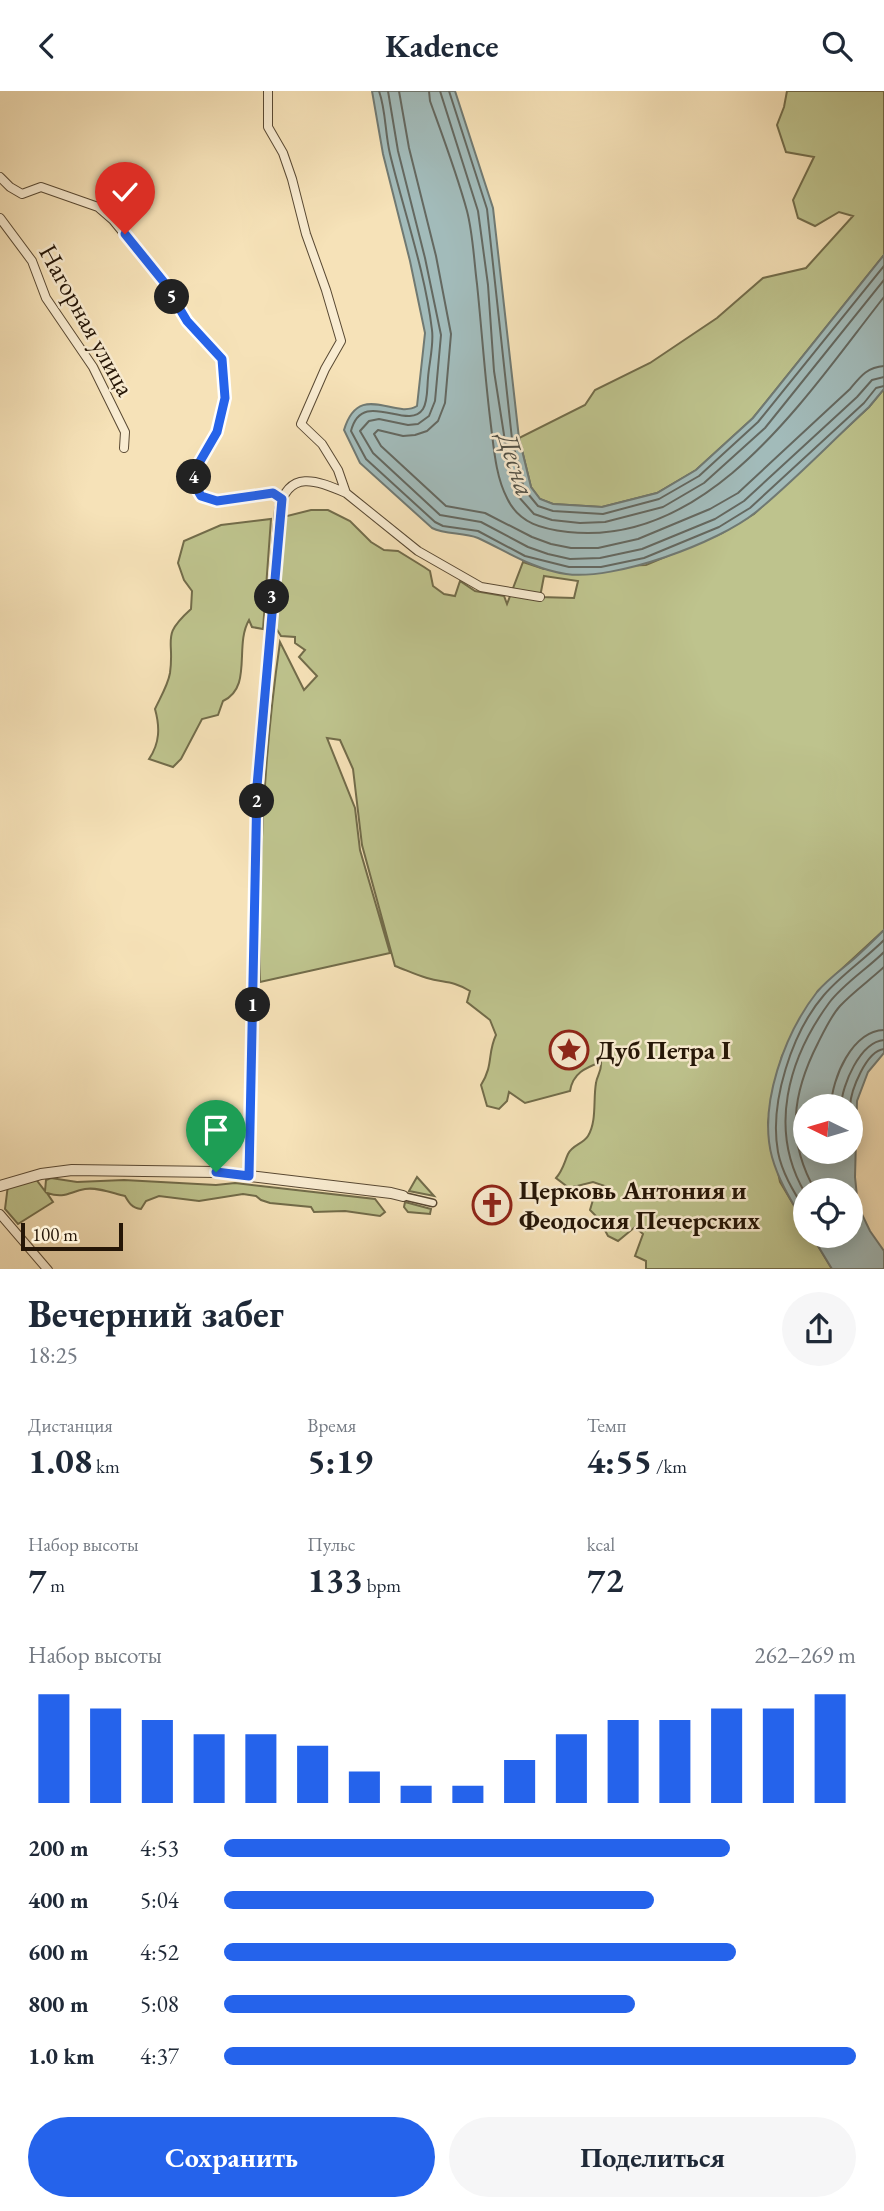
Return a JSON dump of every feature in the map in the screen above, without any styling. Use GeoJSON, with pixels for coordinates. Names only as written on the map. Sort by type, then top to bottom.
{"type":"FeatureCollection","features":[{"type":"Feature","properties":{"kind":"street"},"geometry":{"type":"LineString","coordinates":[[268,91],[268,127],[283,153],[292,179],[306,234],[341,341],[325,369],[301,424],[322,444],[338,470],[346,493]]}},
{"type":"Feature","properties":{"kind":"street"},"geometry":{"type":"LineString","coordinates":[[0,177],[22,194],[41,187],[98,207],[113,220],[163,281],[187,321],[222,359],[225,398],[217,432],[195,470],[194,484],[201,496],[217,501],[273,493],[282,499]]}},
{"type":"Feature","properties":{"kind":"street","name":"Нагорная улица"},"geometry":{"type":"LineString","coordinates":[[0,218],[32,261],[46,298],[93,367],[125,432],[124,447]]}},
{"type":"Feature","properties":{"kind":"street"},"geometry":{"type":"LineString","coordinates":[[249,1176],[257,786],[282,499],[292,485],[300,482],[321,483],[346,493],[418,551],[481,587],[540,597]]}},
{"type":"Feature","properties":{"kind":"street"},"geometry":{"type":"LineString","coordinates":[[0,1186],[41,1174],[72,1170],[216,1172],[391,1193],[433,1203]]}},
{"type":"Feature","properties":{"kind":"street"},"geometry":{"type":"LineString","coordinates":[[0,1214],[48,1269]]}},
{"type":"Feature","properties":{"kind":"green space"},"geometry":{"type":"Polygon","coordinates":[[[787,91],[884,91],[884,255],[753,418],[696,470],[657,493],[602,507],[553,504],[540,499],[531,487],[519,438],[585,405],[595,390],[650,363],[717,318],[763,278],[806,268],[853,216],[839,212],[815,226],[798,218],[793,200],[814,157],[786,152],[777,125],[787,91]]]}},
{"type":"Feature","properties":{"kind":"green space"},"geometry":{"type":"Polygon","coordinates":[[[884,389],[884,930],[818,991],[782,1056],[768,1123],[780,1182],[793,1204],[793,1248],[819,1248],[832,1269],[646,1269],[646,1261],[635,1256],[643,1234],[635,1227],[618,1241],[608,1236],[599,1219],[590,1210],[595,1193],[605,1186],[593,1182],[569,1188],[556,1178],[570,1151],[586,1139],[591,1130],[601,1062],[581,1072],[570,1091],[525,1103],[509,1092],[507,1101],[499,1109],[487,1106],[481,1085],[488,1071],[496,1035],[490,1020],[467,1002],[470,991],[395,966],[362,845],[353,769],[340,740],[327,738],[355,808],[360,850],[390,953],[260,982],[263,812],[280,642],[304,690],[317,676],[299,657],[305,650],[295,643],[295,637],[281,636],[274,625],[283,517],[311,510],[328,510],[350,521],[371,542],[384,550],[398,551],[430,571],[433,586],[444,594],[455,596],[460,581],[475,591],[504,596],[507,604],[523,562],[544,569],[646,565],[722,533],[754,514],[869,407],[884,389]],[[544,576],[540,597],[574,598],[578,581],[544,576]]]}},
{"type":"Feature","properties":{"kind":"green space"},"geometry":{"type":"Polygon","coordinates":[[[271,519],[263,629],[252,627],[249,620],[243,642],[238,686],[232,695],[223,701],[218,715],[202,719],[181,759],[173,767],[149,759],[158,735],[155,709],[170,673],[172,632],[191,609],[192,591],[184,580],[178,563],[184,541],[221,525],[271,519]]]}},
{"type":"Feature","properties":{"kind":"green space"},"geometry":{"type":"Polygon","coordinates":[[[417,1177],[434,1196],[409,1191],[417,1177]]]}},
{"type":"Feature","properties":{"kind":"green space"},"geometry":{"type":"Polygon","coordinates":[[[35,1178],[45,1191],[46,1180],[51,1178],[77,1182],[124,1180],[216,1185],[235,1183],[375,1199],[385,1212],[380,1216],[345,1211],[314,1212],[311,1207],[270,1203],[256,1196],[243,1194],[199,1201],[159,1196],[146,1201],[141,1209],[131,1205],[125,1196],[90,1189],[63,1195],[47,1193],[53,1202],[18,1224],[5,1209],[8,1185],[35,1178]]]}},
{"type":"Feature","properties":{"kind":"green space"},"geometry":{"type":"Polygon","coordinates":[[[405,1202],[431,1209],[430,1214],[408,1212],[404,1207],[405,1202]]]}},
{"type":"Feature","properties":{"kind":"water","name":"Десна"},"geometry":{"type":"Polygon","coordinates":[[[372,91],[455,91],[493,208],[519,438],[531,487],[540,499],[553,504],[602,507],[657,493],[696,470],[753,418],[884,255],[884,389],[869,407],[756,512],[717,536],[637,566],[586,575],[554,572],[478,538],[432,528],[360,463],[344,430],[351,415],[359,407],[368,404],[398,409],[417,406],[425,333],[383,154],[372,91]]]}},
{"type":"Feature","properties":{"kind":"water"},"geometry":{"type":"Polygon","coordinates":[[[884,930],[884,1053],[868,1072],[860,1094],[793,1094],[793,1164],[855,1164],[855,1178],[793,1178],[793,1203],[775,1166],[769,1137],[769,1115],[777,1070],[805,1009],[824,984],[884,930]]]}},
{"type":"Feature","properties":{"kind":"water"},"geometry":{"type":"Polygon","coordinates":[[[863,1216],[884,1251],[884,1269],[832,1269],[819,1248],[863,1248],[863,1216]]]}},
{"type":"Feature","properties":{"kind":"place","name":"Дуб Петра I"},"geometry":{"type":"Point","coordinates":[569,1050]}},
{"type":"Feature","properties":{"kind":"place","name":"Церковь Антония и Феодосия Печерских"},"geometry":{"type":"Point","coordinates":[492,1205]}},
{"type":"Feature","properties":{"kind":"route"},"geometry":{"type":"LineString","coordinates":[[125,234],[163,281],[187,321],[222,359],[225,398],[217,432],[195,470],[194,484],[201,496],[217,501],[273,493],[282,499],[257,786],[249,1176],[216,1172]]}}]}
